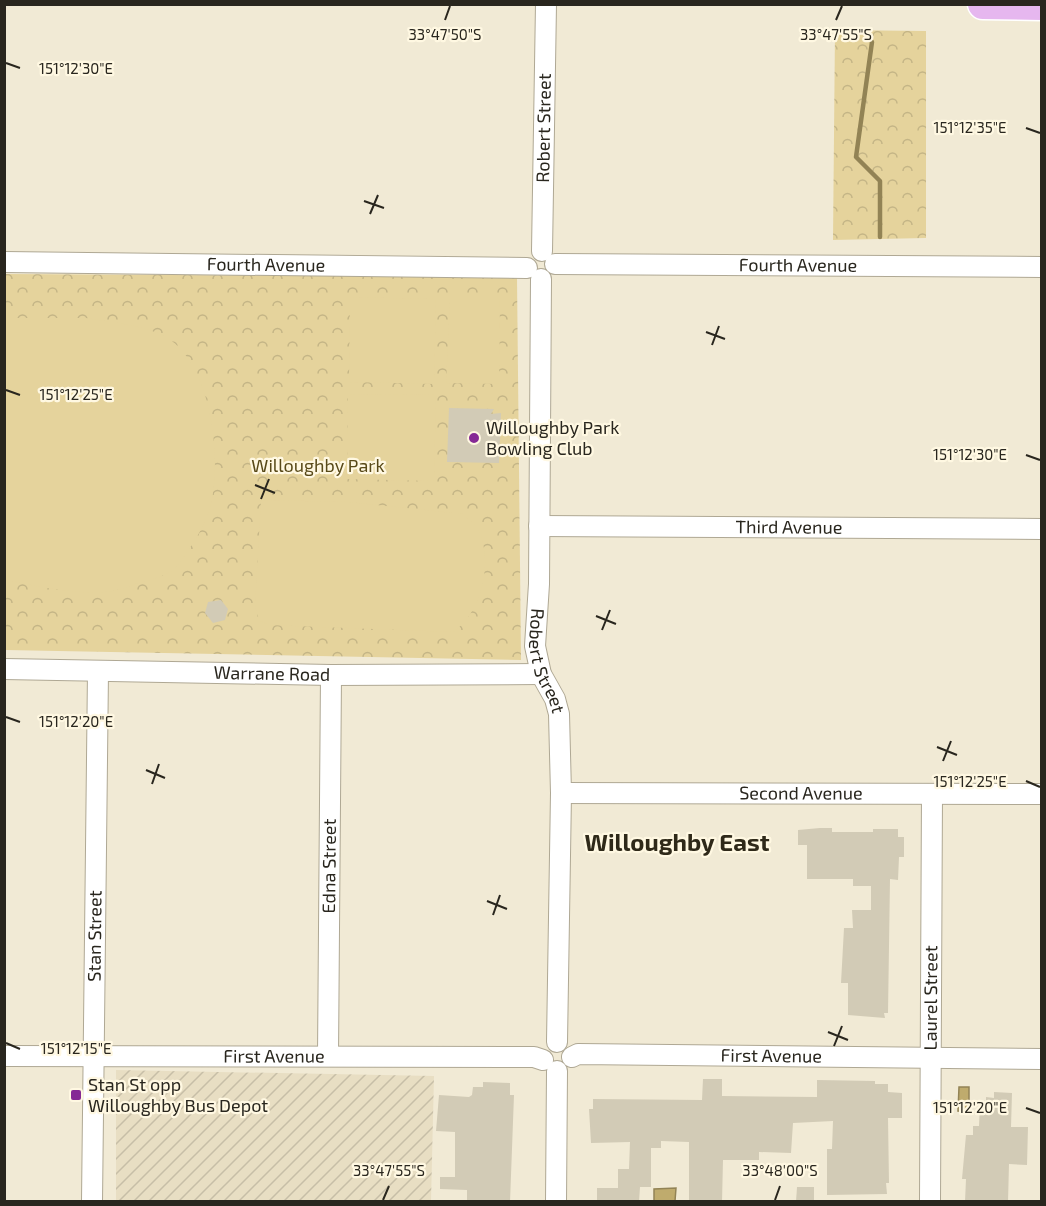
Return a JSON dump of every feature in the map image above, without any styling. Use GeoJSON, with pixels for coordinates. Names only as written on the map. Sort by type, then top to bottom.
{"type":"FeatureCollection","features":[{"type":"Feature","properties":{"kind":"main road"},"geometry":{"type":"LineString","coordinates":[[983,4],[1041,5]]}},
{"type":"Feature","properties":{"kind":"street","name":"Robert Street"},"geometry":{"type":"LineString","coordinates":[[546,4],[548,258]]}},
{"type":"Feature","properties":{"kind":"street","name":"Fourth Avenue"},"geometry":{"type":"LineString","coordinates":[[548,258],[1041,267]]}},
{"type":"Feature","properties":{"kind":"street"},"geometry":{"type":"LineString","coordinates":[[534,274],[550,277],[548,258]]}},
{"type":"Feature","properties":{"kind":"street","name":"Fourth Avenue"},"geometry":{"type":"LineString","coordinates":[[4,262],[534,274]]}},
{"type":"Feature","properties":{"kind":"street","name":"Robert Street"},"geometry":{"type":"LineString","coordinates":[[534,274],[539,526],[535,646],[541,674],[555,699],[559,714],[561,793],[557,1042]]}},
{"type":"Feature","properties":{"kind":"street","name":"Third Avenue"},"geometry":{"type":"LineString","coordinates":[[539,526],[1041,529]]}},
{"type":"Feature","properties":{"kind":"street","name":"Warrane Road"},"geometry":{"type":"LineString","coordinates":[[4,669],[331,675],[541,674]]}},
{"type":"Feature","properties":{"kind":"street","name":"Stan Street"},"geometry":{"type":"LineString","coordinates":[[92,1202],[98,670]]}},
{"type":"Feature","properties":{"kind":"street","name":"Edna Street"},"geometry":{"type":"LineString","coordinates":[[328,1056],[331,675]]}},
{"type":"Feature","properties":{"kind":"street","name":"Second Avenue"},"geometry":{"type":"LineString","coordinates":[[561,793],[1041,795]]}},
{"type":"Feature","properties":{"kind":"street","name":"Laurel Street"},"geometry":{"type":"LineString","coordinates":[[930,1202],[932,794]]}},
{"type":"Feature","properties":{"kind":"street"},"geometry":{"type":"LineString","coordinates":[[550,1065],[569,1066],[572,1057],[569,1048],[557,1042],[545,1050],[550,1065],[556,1202]]}},
{"type":"Feature","properties":{"kind":"street","name":"First Avenue"},"geometry":{"type":"LineString","coordinates":[[572,1057],[578,1054],[589,1054],[1041,1059]]}},
{"type":"Feature","properties":{"kind":"street","name":"First Avenue"},"geometry":{"type":"LineString","coordinates":[[4,1056],[94,1058],[534,1057],[550,1065]]}},
{"type":"Feature","properties":{"kind":"shaded area"},"geometry":{"type":"Polygon","coordinates":[[[116,1070],[434,1076],[431,1201],[116,1201],[116,1070]]]}},
{"type":"Feature","properties":{"kind":"shaded area"},"geometry":{"type":"Polygon","coordinates":[[[959,1087],[969,1087],[969,1112],[958,1111],[959,1087]]]}},
{"type":"Feature","properties":{"kind":"shaded area"},"geometry":{"type":"Polygon","coordinates":[[[676,1188],[675,1201],[654,1201],[654,1189],[676,1188]]]}},
{"type":"Feature","properties":{"kind":"green space"},"geometry":{"type":"Polygon","coordinates":[[[835,30],[926,31],[926,238],[833,240],[835,30]]]}},
{"type":"Feature","properties":{"kind":"green space","name":"Willoughby Park"},"geometry":{"type":"Polygon","coordinates":[[[5,274],[517,277],[521,660],[5,650],[5,274]]]}},
{"type":"Feature","properties":{"kind":"green space"},"geometry":{"type":"Polygon","coordinates":[[[350,297],[436,299],[434,384],[349,382],[350,297]]]}},
{"type":"Feature","properties":{"kind":"green space"},"geometry":{"type":"Polygon","coordinates":[[[450,299],[500,299],[499,384],[446,383],[450,299]]]}},
{"type":"Feature","properties":{"kind":"green space"},"geometry":{"type":"Polygon","coordinates":[[[5,318],[86,318],[127,324],[157,333],[166,337],[181,350],[194,367],[203,389],[210,412],[215,461],[214,484],[207,517],[184,557],[165,575],[108,592],[66,591],[5,580],[5,318]]]}},
{"type":"Feature","properties":{"kind":"green space"},"geometry":{"type":"Polygon","coordinates":[[[348,394],[436,395],[434,481],[347,479],[348,394]]]}},
{"type":"Feature","properties":{"kind":"green space"},"geometry":{"type":"Polygon","coordinates":[[[261,500],[348,502],[463,514],[477,528],[483,543],[485,572],[478,600],[471,613],[453,632],[268,625],[259,620],[255,606],[261,500]]]}},
{"type":"Feature","properties":{"kind":"building","name":"Willoughby Park Bowling Club"},"geometry":{"type":"Polygon","coordinates":[[[449,408],[494,409],[491,414],[501,413],[499,463],[447,462],[449,408]]]}},
{"type":"Feature","properties":{"kind":"building"},"geometry":{"type":"Polygon","coordinates":[[[221,600],[228,609],[225,620],[213,623],[205,613],[208,602],[221,600]]]}},
{"type":"Feature","properties":{"kind":"building"},"geometry":{"type":"Polygon","coordinates":[[[832,828],[832,832],[873,832],[873,829],[898,829],[898,837],[904,837],[904,857],[899,857],[898,880],[890,879],[888,1013],[884,1013],[885,1018],[848,1015],[848,983],[841,983],[844,928],[853,928],[852,910],[871,910],[871,886],[853,886],[853,879],[807,879],[807,845],[798,845],[798,830],[832,828]]]}},
{"type":"Feature","properties":{"kind":"building"},"geometry":{"type":"Polygon","coordinates":[[[703,1079],[722,1079],[722,1096],[817,1097],[817,1080],[875,1081],[875,1084],[888,1084],[888,1092],[902,1093],[902,1118],[888,1118],[889,1183],[886,1183],[887,1194],[827,1195],[827,1149],[832,1149],[833,1121],[793,1123],[791,1153],[759,1152],[759,1160],[723,1160],[722,1202],[689,1202],[689,1142],[661,1141],[661,1148],[651,1148],[651,1187],[640,1187],[639,1202],[597,1202],[597,1188],[618,1188],[618,1169],[629,1169],[630,1142],[591,1143],[589,1109],[593,1109],[593,1099],[702,1100],[703,1079]]]}},
{"type":"Feature","properties":{"kind":"building"},"geometry":{"type":"Polygon","coordinates":[[[483,1082],[510,1083],[510,1095],[514,1095],[510,1202],[467,1202],[467,1190],[440,1189],[440,1177],[455,1177],[455,1132],[436,1131],[439,1095],[469,1097],[472,1095],[473,1087],[483,1087],[483,1082]]]}},
{"type":"Feature","properties":{"kind":"building"},"geometry":{"type":"Polygon","coordinates":[[[994,1092],[1012,1093],[1011,1127],[1028,1127],[1027,1165],[1009,1164],[1008,1202],[965,1202],[966,1179],[962,1179],[966,1135],[973,1135],[973,1126],[979,1126],[980,1104],[986,1104],[986,1097],[994,1098],[994,1092]]]}},
{"type":"Feature","properties":{"kind":"building"},"geometry":{"type":"Polygon","coordinates":[[[797,1187],[814,1187],[814,1202],[796,1202],[797,1187]]]}},
{"type":"Feature","properties":{"kind":"waterway"},"geometry":{"type":"LineString","coordinates":[[872,42],[856,157],[880,181],[880,237]]}},
{"type":"Feature","properties":{"kind":"place","name":"Willoughby Park Bowling Club"},"geometry":{"type":"Point","coordinates":[474,438]}},
{"type":"Feature","properties":{"kind":"place","name":"Stan St opp Willoughby Bus Depot"},"geometry":{"type":"Point","coordinates":[76,1095]}},
{"type":"Feature","properties":{"kind":"district","name":"Willoughby East"},"geometry":{"type":"Point","coordinates":[677,843]}}]}
